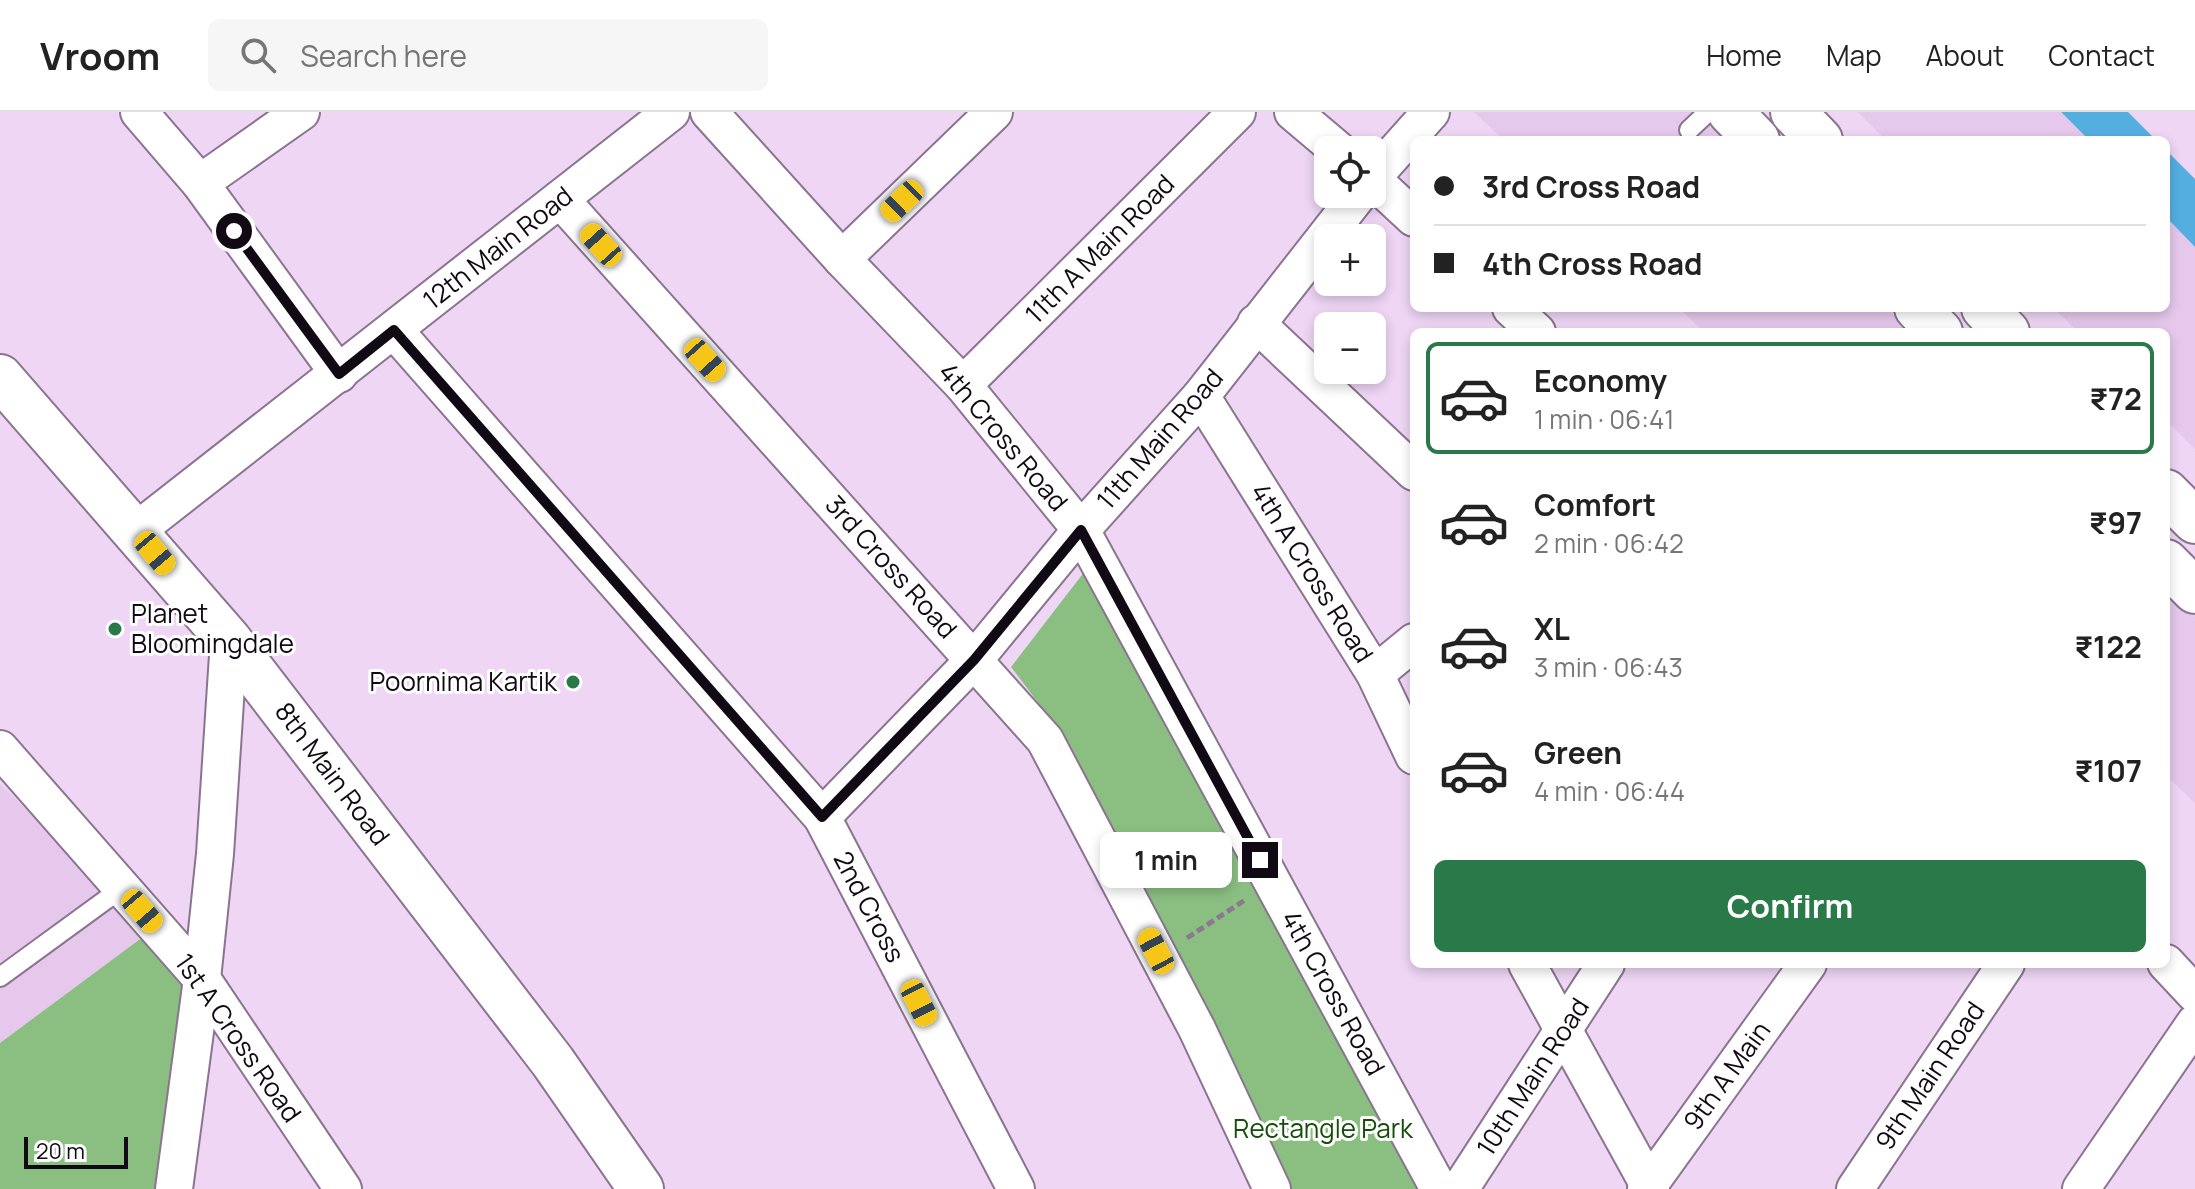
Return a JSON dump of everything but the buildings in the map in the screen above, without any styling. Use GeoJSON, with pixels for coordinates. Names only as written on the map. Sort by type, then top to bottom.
{"type":"FeatureCollection","features":[{"type":"Feature","properties":{"kind":"street"},"geometry":{"type":"LineString","coordinates":[[139,112],[200,183],[339,374]]}},
{"type":"Feature","properties":{"kind":"street"},"geometry":{"type":"LineString","coordinates":[[200,183],[301,112]]}},
{"type":"Feature","properties":{"kind":"street","name":"12th Main Road"},"geometry":{"type":"LineString","coordinates":[[136,531],[671,112]]}},
{"type":"Feature","properties":{"kind":"street","name":"4th Cross Road"},"geometry":{"type":"LineString","coordinates":[[709,112],[842,259],[963,385],[1081,530],[1439,1189]]}},
{"type":"Feature","properties":{"kind":"street"},"geometry":{"type":"LineString","coordinates":[[842,259],[994,112]]}},
{"type":"Feature","properties":{"kind":"street","name":"11th A Main Road"},"geometry":{"type":"LineString","coordinates":[[963,385],[1237,112]]}},
{"type":"Feature","properties":{"kind":"street"},"geometry":{"type":"LineString","coordinates":[[1293,112],[1321,136]]}},
{"type":"Feature","properties":{"kind":"street"},"geometry":{"type":"LineString","coordinates":[[1386,162],[1431,112]]}},
{"type":"Feature","properties":{"kind":"street"},"geometry":{"type":"LineString","coordinates":[[1730,112],[1753,136]]}},
{"type":"Feature","properties":{"kind":"street"},"geometry":{"type":"LineString","coordinates":[[1793,112],[1816,136]]}},
{"type":"Feature","properties":{"kind":"street"},"geometry":{"type":"LineString","coordinates":[[1386,191],[1410,214]]}},
{"type":"Feature","properties":{"kind":"street","name":"3rd Cross Road"},"geometry":{"type":"LineString","coordinates":[[560,199],[1045,740],[1197,1029],[1272,1189]]}},
{"type":"Feature","properties":{"kind":"street","name":"11th Main Road"},"geometry":{"type":"LineString","coordinates":[[822,817],[974,660],[1081,530],[1201,396],[1348,208]]}},
{"type":"Feature","properties":{"kind":"street"},"geometry":{"type":"LineString","coordinates":[[1515,312],[1533,328]]}},
{"type":"Feature","properties":{"kind":"street"},"geometry":{"type":"LineString","coordinates":[[1921,312],[1936,328]]}},
{"type":"Feature","properties":{"kind":"street"},"geometry":{"type":"LineString","coordinates":[[1988,312],[2003,328]]}},
{"type":"Feature","properties":{"kind":"street"},"geometry":{"type":"LineString","coordinates":[[1256,323],[1410,468]]}},
{"type":"Feature","properties":{"kind":"street","name":"2nd Cross"},"geometry":{"type":"LineString","coordinates":[[394,330],[822,817],[1016,1189]]}},
{"type":"Feature","properties":{"kind":"street","name":"8th Main Road"},"geometry":{"type":"LineString","coordinates":[[0,377],[229,640],[553,1062],[641,1189]]}},
{"type":"Feature","properties":{"kind":"street","name":"4th A Cross Road"},"geometry":{"type":"LineString","coordinates":[[1201,396],[1375,674],[1410,748]]}},
{"type":"Feature","properties":{"kind":"street"},"geometry":{"type":"LineString","coordinates":[[2170,496],[2195,521]]}},
{"type":"Feature","properties":{"kind":"street"},"geometry":{"type":"LineString","coordinates":[[2170,566],[2195,591]]}},
{"type":"Feature","properties":{"kind":"street"},"geometry":{"type":"LineString","coordinates":[[174,1189],[215,854],[229,640]]}},
{"type":"Feature","properties":{"kind":"street"},"geometry":{"type":"LineString","coordinates":[[1375,674],[1410,645]]}},
{"type":"Feature","properties":{"kind":"street","name":"1st A Cross Road"},"geometry":{"type":"LineString","coordinates":[[0,749],[202,979],[343,1189]]}},
{"type":"Feature","properties":{"kind":"street"},"geometry":{"type":"LineString","coordinates":[[2170,967],[2195,994]]}},
{"type":"Feature","properties":{"kind":"street"},"geometry":{"type":"LineString","coordinates":[[1529,968],[1648,1188]]}},
{"type":"Feature","properties":{"kind":"street","name":"10th Main Road"},"geometry":{"type":"LineString","coordinates":[[1460,1189],[1603,968]]}},
{"type":"Feature","properties":{"kind":"street","name":"9th A Main"},"geometry":{"type":"LineString","coordinates":[[1648,1188],[1805,968]]}},
{"type":"Feature","properties":{"kind":"street","name":"9th Main Road"},"geometry":{"type":"LineString","coordinates":[[1855,1189],[2003,968]]}},
{"type":"Feature","properties":{"kind":"street"},"geometry":{"type":"LineString","coordinates":[[2081,1189],[2195,1023]]}},
{"type":"Feature","properties":{"kind":"lane"},"geometry":{"type":"LineString","coordinates":[[1689,130],[1708,112]]}},
{"type":"Feature","properties":{"kind":"lane"},"geometry":{"type":"LineString","coordinates":[[0,977],[122,888]]}},
{"type":"Feature","properties":{"kind":"shaded area"},"geometry":{"type":"Polygon","coordinates":[[[1474,112],[1697,112],[1720,136],[1500,136],[1474,112]]]}},
{"type":"Feature","properties":{"kind":"shaded area"},"geometry":{"type":"Polygon","coordinates":[[[1858,112],[2061,112],[2085,136],[1882,136],[1858,112]]]}},
{"type":"Feature","properties":{"kind":"shaded area"},"geometry":{"type":"Polygon","coordinates":[[[2170,221],[2195,247],[2195,449],[2170,424],[2170,328],[2074,328],[2058,312],[2170,312],[2170,221]]]}},
{"type":"Feature","properties":{"kind":"shaded area"},"geometry":{"type":"Polygon","coordinates":[[[1683,312],[1891,312],[1906,328],[1700,328],[1683,312]]]}},
{"type":"Feature","properties":{"kind":"shaded area"},"geometry":{"type":"Polygon","coordinates":[[[2170,592],[2195,617],[2195,803],[2170,779],[2170,592]]]}},
{"type":"Feature","properties":{"kind":"shaded area"},"geometry":{"type":"Polygon","coordinates":[[[0,784],[151,931],[0,1043],[0,784]]]}},
{"type":"Feature","properties":{"kind":"green space","name":"Rectangle Park"},"geometry":{"type":"Polygon","coordinates":[[[1095,558],[1420,1189],[1287,1189],[1055,725],[1011,667],[1095,558]]]}},
{"type":"Feature","properties":{"kind":"green space"},"geometry":{"type":"Polygon","coordinates":[[[151,931],[201,990],[174,1189],[0,1189],[0,1043],[151,931]]]}},
{"type":"Feature","properties":{"kind":"water"},"geometry":{"type":"Polygon","coordinates":[[[2061,112],[2128,112],[2152,136],[2085,136],[2061,112]]]}},
{"type":"Feature","properties":{"kind":"water"},"geometry":{"type":"Polygon","coordinates":[[[2170,154],[2195,179],[2195,247],[2170,221],[2170,154]]]}},
{"type":"Feature","properties":{"kind":"place","name":"Planet Bloomingdale"},"geometry":{"type":"Point","coordinates":[115,629]}},
{"type":"Feature","properties":{"kind":"place","name":"Poornima Kartik"},"geometry":{"type":"Point","coordinates":[573,682]}},
{"type":"Feature","properties":{"kind":"route"},"geometry":{"type":"LineString","coordinates":[[234,231],[339,374],[394,330],[822,817],[974,660],[1081,530],[1260,860]]}}]}
